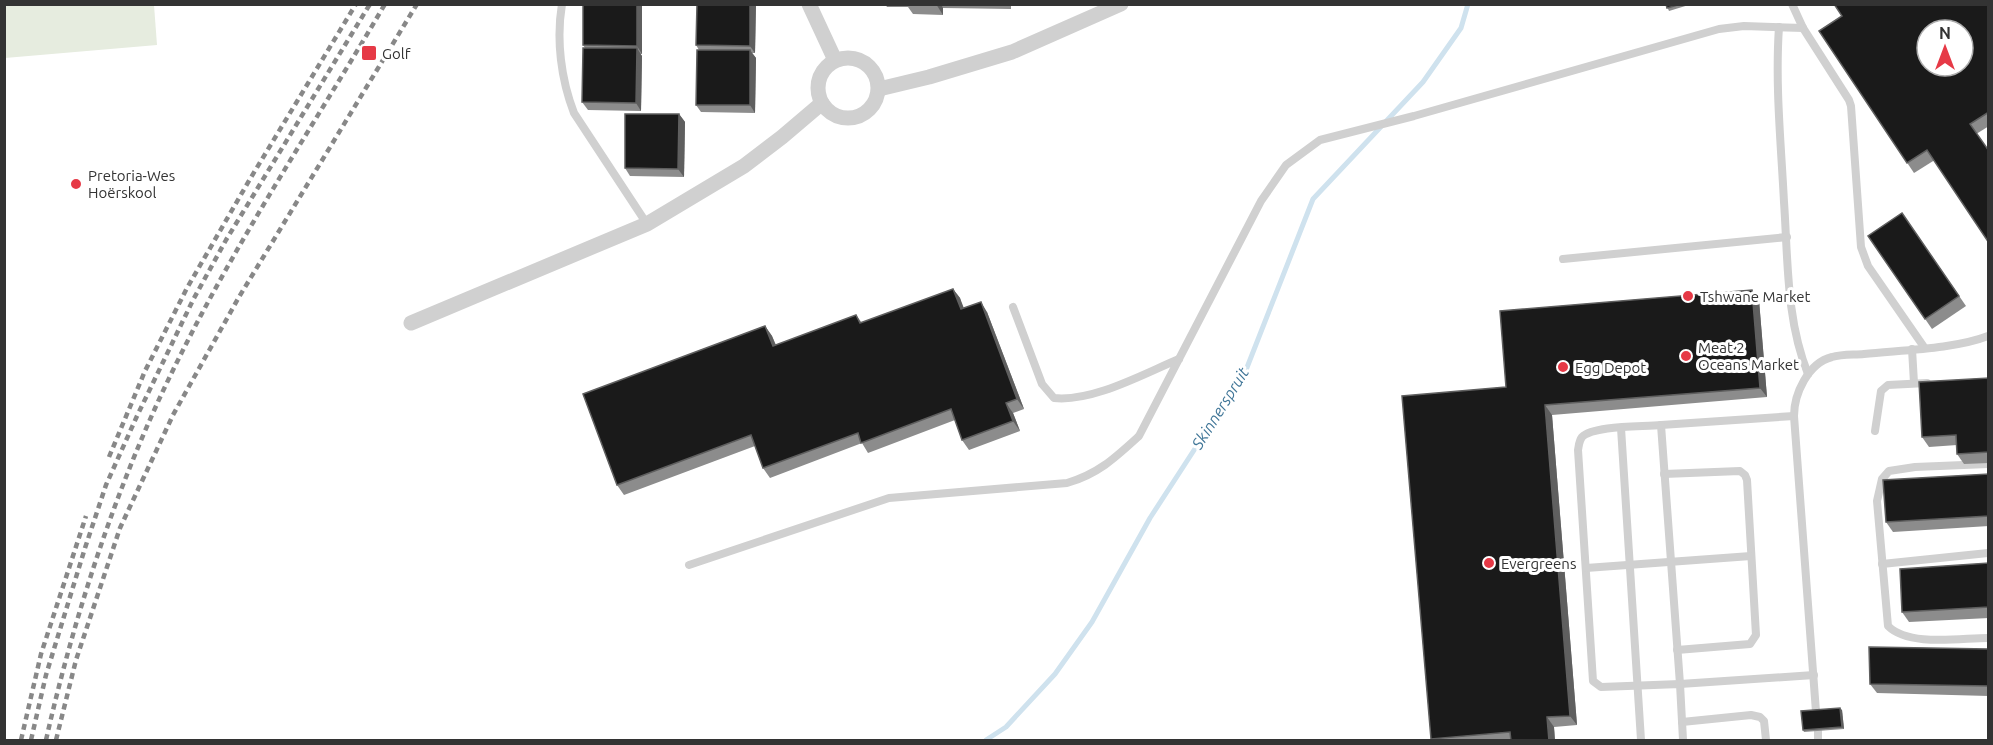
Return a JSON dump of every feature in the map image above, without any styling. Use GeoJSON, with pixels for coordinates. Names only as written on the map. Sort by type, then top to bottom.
{"type":"FeatureCollection","features":[{"type":"Feature","properties":{"kind":"street"},"geometry":{"type":"LineString","coordinates":[[808,4],[836,60]]}},
{"type":"Feature","properties":{"kind":"street"},"geometry":{"type":"LineString","coordinates":[[879,89],[929,77],[1012,52],[1120,4]]}},
{"type":"Feature","properties":{"kind":"street"},"geometry":{"type":"LineString","coordinates":[[850,57],[865,63],[875,74],[879,89],[874,104],[863,114],[848,118],[833,114],[822,103],[817,87],[822,71],[836,60],[850,57]]}},
{"type":"Feature","properties":{"kind":"street"},"geometry":{"type":"LineString","coordinates":[[411,323],[647,224],[744,165],[822,103]]}},
{"type":"Feature","properties":{"kind":"lane"},"geometry":{"type":"LineString","coordinates":[[562,4],[559,33],[566,93],[573,113],[647,224]]}},
{"type":"Feature","properties":{"kind":"lane"},"geometry":{"type":"LineString","coordinates":[[1792,4],[1803,28],[1851,106],[1861,247],[1868,266],[1924,347]]}},
{"type":"Feature","properties":{"kind":"lane"},"geometry":{"type":"LineString","coordinates":[[689,565],[889,498],[1066,483],[1087,477],[1111,462],[1139,436],[1261,201],[1286,165],[1320,140],[1414,116],[1719,29],[1744,26],[1803,28]]}},
{"type":"Feature","properties":{"kind":"lane"},"geometry":{"type":"LineString","coordinates":[[1779,27],[1778,93],[1786,237],[1794,330],[1808,374]]}},
{"type":"Feature","properties":{"kind":"lane"},"geometry":{"type":"LineString","coordinates":[[1563,259],[1786,237]]}},
{"type":"Feature","properties":{"kind":"lane"},"geometry":{"type":"LineString","coordinates":[[1013,307],[1042,384],[1054,398],[1071,400],[1095,393],[1179,359]]}},
{"type":"Feature","properties":{"kind":"lane"},"geometry":{"type":"LineString","coordinates":[[1816,712],[1794,403],[1808,374],[1830,357],[1964,343],[1989,336]]}},
{"type":"Feature","properties":{"kind":"lane"},"geometry":{"type":"LineString","coordinates":[[1912,349],[1914,383]]}},
{"type":"Feature","properties":{"kind":"lane"},"geometry":{"type":"LineString","coordinates":[[1875,431],[1881,391],[1888,385],[1935,382]]}},
{"type":"Feature","properties":{"kind":"lane"},"geometry":{"type":"LineString","coordinates":[[1794,416],[1596,430],[1584,435],[1579,442],[1593,681],[1601,687],[1638,686],[1814,675]]}},
{"type":"Feature","properties":{"kind":"lane"},"geometry":{"type":"LineString","coordinates":[[1661,425],[1683,741]]}},
{"type":"Feature","properties":{"kind":"lane"},"geometry":{"type":"LineString","coordinates":[[1621,428],[1641,741]]}},
{"type":"Feature","properties":{"kind":"lane"},"geometry":{"type":"LineString","coordinates":[[1989,464],[1915,467],[1889,471],[1882,479],[1877,501],[1888,626],[1896,634],[1913,639],[1989,638]]}},
{"type":"Feature","properties":{"kind":"lane"},"geometry":{"type":"LineString","coordinates":[[1664,474],[1740,471],[1745,475],[1751,556],[1755,640],[1750,644],[1677,650]]}},
{"type":"Feature","properties":{"kind":"lane"},"geometry":{"type":"LineString","coordinates":[[1882,564],[1989,553]]}},
{"type":"Feature","properties":{"kind":"lane"},"geometry":{"type":"LineString","coordinates":[[1586,568],[1751,556]]}},
{"type":"Feature","properties":{"kind":"lane"},"geometry":{"type":"LineString","coordinates":[[1682,722],[1751,715],[1760,717],[1764,722],[1766,741]]}},
{"type":"Feature","properties":{"kind":"lane"},"geometry":{"type":"LineString","coordinates":[[1818,731],[1818,741]]}},
{"type":"Feature","properties":{"kind":"shaded area"},"geometry":{"type":"Polygon","coordinates":[[[5,4],[154,5],[157,45],[5,58],[5,4]]]}},
{"type":"Feature","properties":{"kind":"building"},"geometry":{"type":"Polygon","coordinates":[[[583,4],[637,4],[637,46],[583,45],[583,4]]]}},
{"type":"Feature","properties":{"kind":"building"},"geometry":{"type":"Polygon","coordinates":[[[697,4],[750,4],[750,46],[696,45],[697,4]]]}},
{"type":"Feature","properties":{"kind":"building"},"geometry":{"type":"Polygon","coordinates":[[[1666,4],[1681,4],[1667,8],[1666,4]]]}},
{"type":"Feature","properties":{"kind":"building"},"geometry":{"type":"Polygon","coordinates":[[[1834,4],[1989,4],[1989,112],[1970,124],[1989,151],[1989,243],[1927,150],[1907,163],[1819,31],[1842,16],[1834,4]]]}},
{"type":"Feature","properties":{"kind":"building"},"geometry":{"type":"Polygon","coordinates":[[[583,48],[637,48],[636,103],[582,102],[583,48]]]}},
{"type":"Feature","properties":{"kind":"building"},"geometry":{"type":"Polygon","coordinates":[[[697,50],[750,50],[750,105],[696,105],[697,50]]]}},
{"type":"Feature","properties":{"kind":"building"},"geometry":{"type":"Polygon","coordinates":[[[625,114],[679,114],[678,169],[625,168],[625,114]]]}},
{"type":"Feature","properties":{"kind":"building"},"geometry":{"type":"Polygon","coordinates":[[[1902,213],[1959,296],[1925,319],[1868,236],[1902,213]]]}},
{"type":"Feature","properties":{"kind":"building"},"geometry":{"type":"Polygon","coordinates":[[[953,289],[961,309],[981,302],[1017,399],[1006,403],[1013,421],[962,440],[951,409],[861,443],[858,433],[763,468],[751,435],[617,485],[583,394],[765,326],[773,346],[856,315],[860,323],[953,289]]]}},
{"type":"Feature","properties":{"kind":"building"},"geometry":{"type":"Polygon","coordinates":[[[1752,290],[1760,388],[1545,405],[1570,716],[1547,717],[1549,741],[1511,741],[1510,732],[1431,739],[1402,396],[1506,387],[1500,311],[1752,290]]]}},
{"type":"Feature","properties":{"kind":"building"},"geometry":{"type":"Polygon","coordinates":[[[1989,378],[1989,452],[1957,454],[1956,435],[1922,437],[1919,382],[1989,378]]]}},
{"type":"Feature","properties":{"kind":"building"},"geometry":{"type":"Polygon","coordinates":[[[1989,474],[1989,516],[1886,522],[1883,480],[1989,474]]]}},
{"type":"Feature","properties":{"kind":"building"},"geometry":{"type":"Polygon","coordinates":[[[1989,563],[1989,607],[1902,612],[1900,569],[1989,563]]]}},
{"type":"Feature","properties":{"kind":"building"},"geometry":{"type":"Polygon","coordinates":[[[1869,647],[1989,649],[1989,686],[1870,684],[1869,647]]]}},
{"type":"Feature","properties":{"kind":"building"},"geometry":{"type":"Polygon","coordinates":[[[1840,708],[1842,727],[1803,730],[1801,711],[1840,708]]]}},
{"type":"Feature","properties":{"kind":"waterway","name":"Skinnerspruit"},"geometry":{"type":"LineString","coordinates":[[986,740],[1006,727],[1055,674],[1092,622],[1150,518],[1246,370],[1313,199],[1423,82],[1461,28],[1468,4]]}},
{"type":"Feature","properties":{"kind":"railway"},"geometry":{"type":"LineString","coordinates":[[109,457],[145,371],[187,288],[356,4]]}},
{"type":"Feature","properties":{"kind":"railway"},"geometry":{"type":"LineString","coordinates":[[31,740],[46,675],[85,548],[106,485],[137,416],[193,300],[226,240],[370,4]]}},
{"type":"Feature","properties":{"kind":"railway"},"geometry":{"type":"LineString","coordinates":[[46,740],[71,641],[102,542],[160,398],[229,263],[385,4]]}},
{"type":"Feature","properties":{"kind":"railway"},"geometry":{"type":"LineString","coordinates":[[56,740],[76,660],[120,528],[173,415],[239,297],[417,4]]}},
{"type":"Feature","properties":{"kind":"railway"},"geometry":{"type":"LineString","coordinates":[[21,740],[41,654],[86,516]]}},
{"type":"Feature","properties":{"kind":"place","name":"Golf"},"geometry":{"type":"Point","coordinates":[369,53]}},
{"type":"Feature","properties":{"kind":"place","name":"Pretoria-Wes Hoërskool"},"geometry":{"type":"Point","coordinates":[76,184]}},
{"type":"Feature","properties":{"kind":"place","name":"Tshwane Market"},"geometry":{"type":"Point","coordinates":[1688,296]}},
{"type":"Feature","properties":{"kind":"place","name":"Meat 2 Oceans Market"},"geometry":{"type":"Point","coordinates":[1686,356]}},
{"type":"Feature","properties":{"kind":"place","name":"Egg Depot"},"geometry":{"type":"Point","coordinates":[1563,367]}},
{"type":"Feature","properties":{"kind":"place","name":"Evergreens"},"geometry":{"type":"Point","coordinates":[1489,563]}}]}
